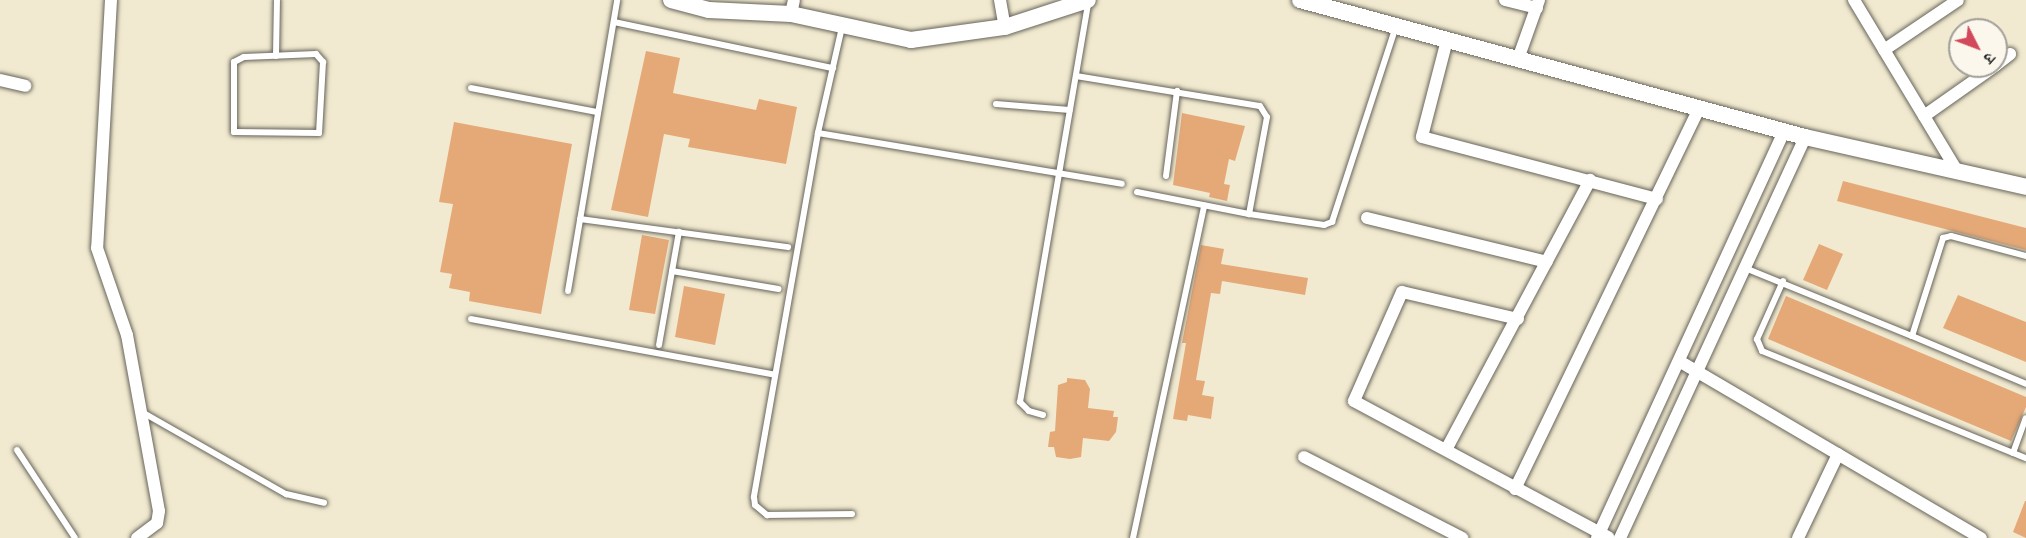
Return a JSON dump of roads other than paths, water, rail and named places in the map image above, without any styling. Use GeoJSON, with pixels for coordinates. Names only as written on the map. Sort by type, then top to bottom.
{"type":"FeatureCollection","features":[{"type":"Feature","properties":{"kind":"main road"},"geometry":{"type":"LineString","coordinates":[[671,0],[709,10],[792,7],[843,25],[911,40],[1005,27],[1089,0]]}},
{"type":"Feature","properties":{"kind":"main road"},"geometry":{"type":"LineString","coordinates":[[1300,0],[1805,137],[2026,187]]}},
{"type":"Feature","properties":{"kind":"street"},"geometry":{"type":"LineString","coordinates":[[111,0],[97,248],[127,335],[159,511],[156,523],[137,538]]}},
{"type":"Feature","properties":{"kind":"street"},"geometry":{"type":"LineString","coordinates":[[1000,0],[1005,27]]}},
{"type":"Feature","properties":{"kind":"street"},"geometry":{"type":"LineString","coordinates":[[1505,0],[1538,4],[1518,59]]}},
{"type":"Feature","properties":{"kind":"street"},"geometry":{"type":"LineString","coordinates":[[1854,0],[1957,171]]}},
{"type":"Feature","properties":{"kind":"street"},"geometry":{"type":"LineString","coordinates":[[1884,50],[1958,0]]}},
{"type":"Feature","properties":{"kind":"street"},"geometry":{"type":"LineString","coordinates":[[1447,40],[1422,137],[1657,199]]}},
{"type":"Feature","properties":{"kind":"street"},"geometry":{"type":"LineString","coordinates":[[1924,116],[1979,78]]}},
{"type":"Feature","properties":{"kind":"street"},"geometry":{"type":"LineString","coordinates":[[0,80],[25,86]]}},
{"type":"Feature","properties":{"kind":"street"},"geometry":{"type":"LineString","coordinates":[[1515,489],[1700,107]]}},
{"type":"Feature","properties":{"kind":"street"},"geometry":{"type":"LineString","coordinates":[[1518,319],[1402,292],[1354,401],[1447,448],[1515,489],[1602,536],[1784,131]]}},
{"type":"Feature","properties":{"kind":"street"},"geometry":{"type":"LineString","coordinates":[[1620,538],[1805,137]]}},
{"type":"Feature","properties":{"kind":"street"},"geometry":{"type":"LineString","coordinates":[[1447,448],[1518,319],[1590,180]]}},
{"type":"Feature","properties":{"kind":"street"},"geometry":{"type":"LineString","coordinates":[[1367,218],[1547,262]]}},
{"type":"Feature","properties":{"kind":"street"},"geometry":{"type":"LineString","coordinates":[[1679,361],[1981,538]]}},
{"type":"Feature","properties":{"kind":"street"},"geometry":{"type":"LineString","coordinates":[[1797,538],[1838,454]]}},
{"type":"Feature","properties":{"kind":"street"},"geometry":{"type":"LineString","coordinates":[[1304,457],[1462,538]]}},
{"type":"Feature","properties":{"kind":"lane"},"geometry":{"type":"LineString","coordinates":[[276,56],[277,0]]}},
{"type":"Feature","properties":{"kind":"lane"},"geometry":{"type":"LineString","coordinates":[[568,291],[617,0]]}},
{"type":"Feature","properties":{"kind":"lane"},"geometry":{"type":"LineString","coordinates":[[1042,415],[1029,411],[1020,402],[1089,0]]}},
{"type":"Feature","properties":{"kind":"lane"},"geometry":{"type":"LineString","coordinates":[[614,22],[833,68]]}},
{"type":"Feature","properties":{"kind":"lane"},"geometry":{"type":"LineString","coordinates":[[843,25],[818,133],[755,505],[767,515],[852,514]]}},
{"type":"Feature","properties":{"kind":"lane"},"geometry":{"type":"LineString","coordinates":[[1137,192],[1204,206],[1324,225],[1332,222],[1396,26]]}},
{"type":"Feature","properties":{"kind":"lane"},"geometry":{"type":"LineString","coordinates":[[276,56],[321,56],[321,127],[316,136],[238,134],[231,128],[234,62],[244,57],[276,56]]}},
{"type":"Feature","properties":{"kind":"lane"},"geometry":{"type":"LineString","coordinates":[[1076,76],[1249,103],[1266,111],[1249,213]]}},
{"type":"Feature","properties":{"kind":"lane"},"geometry":{"type":"LineString","coordinates":[[471,88],[597,112]]}},
{"type":"Feature","properties":{"kind":"lane"},"geometry":{"type":"LineString","coordinates":[[1166,176],[1177,92]]}},
{"type":"Feature","properties":{"kind":"lane"},"geometry":{"type":"LineString","coordinates":[[996,104],[1070,110]]}},
{"type":"Feature","properties":{"kind":"lane"},"geometry":{"type":"LineString","coordinates":[[818,133],[1122,184]]}},
{"type":"Feature","properties":{"kind":"lane"},"geometry":{"type":"LineString","coordinates":[[1133,538],[1204,206]]}},
{"type":"Feature","properties":{"kind":"lane"},"geometry":{"type":"LineString","coordinates":[[580,219],[788,247]]}},
{"type":"Feature","properties":{"kind":"lane"},"geometry":{"type":"LineString","coordinates":[[659,345],[679,232]]}},
{"type":"Feature","properties":{"kind":"lane"},"geometry":{"type":"LineString","coordinates":[[1912,336],[1943,238],[1951,236],[2026,256]]}},
{"type":"Feature","properties":{"kind":"lane"},"geometry":{"type":"LineString","coordinates":[[1745,268],[2026,384]]}},
{"type":"Feature","properties":{"kind":"lane"},"geometry":{"type":"LineString","coordinates":[[672,271],[778,289]]}},
{"type":"Feature","properties":{"kind":"lane"},"geometry":{"type":"LineString","coordinates":[[1783,282],[1757,339],[1762,351],[2026,458]]}},
{"type":"Feature","properties":{"kind":"lane"},"geometry":{"type":"LineString","coordinates":[[471,319],[776,375]]}},
{"type":"Feature","properties":{"kind":"lane"},"geometry":{"type":"LineString","coordinates":[[142,412],[286,494],[324,503]]}},
{"type":"Feature","properties":{"kind":"lane"},"geometry":{"type":"LineString","coordinates":[[2013,453],[2026,418]]}},
{"type":"Feature","properties":{"kind":"lane"},"geometry":{"type":"LineString","coordinates":[[17,450],[75,538]]}}]}
